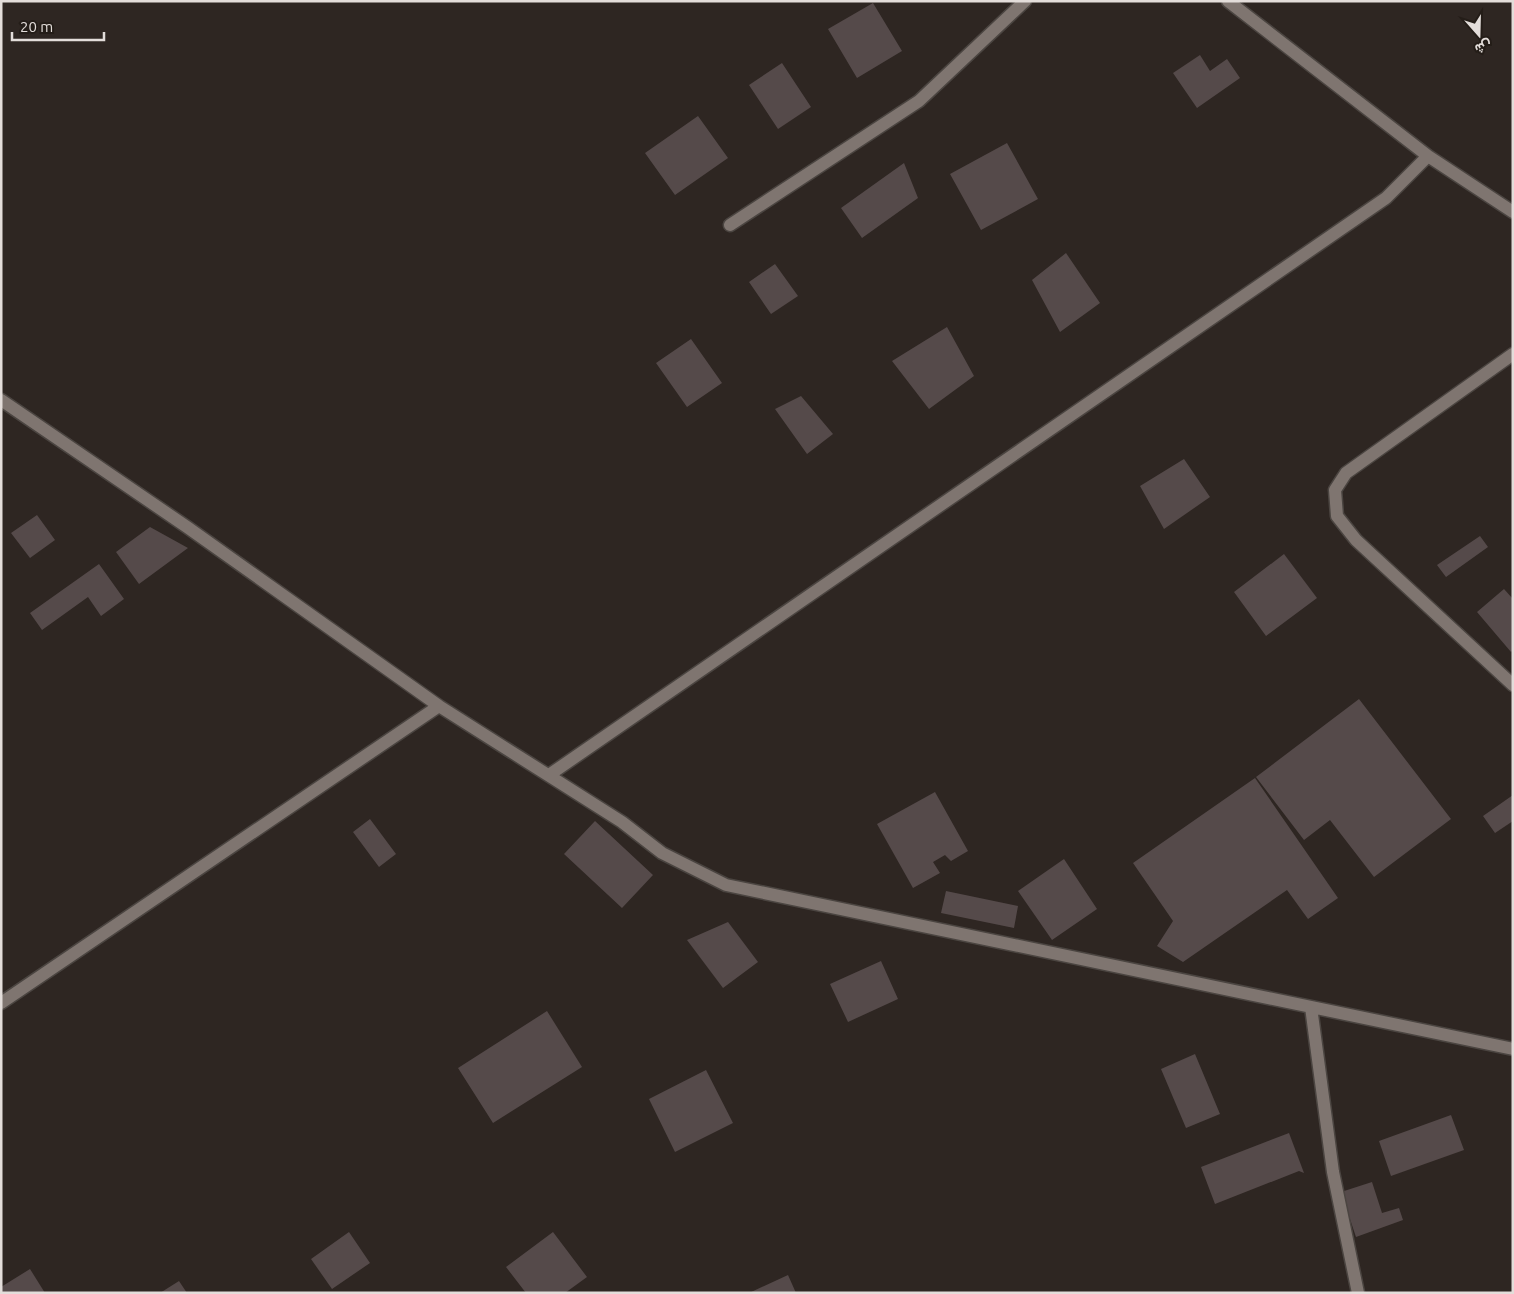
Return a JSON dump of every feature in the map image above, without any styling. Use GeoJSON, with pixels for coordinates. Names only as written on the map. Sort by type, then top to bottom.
{"type":"FeatureCollection","features":[{"type":"Feature","properties":{"kind":"street"},"geometry":{"type":"LineString","coordinates":[[730,225],[919,101],[1024,1]]}},
{"type":"Feature","properties":{"kind":"street"},"geometry":{"type":"LineString","coordinates":[[1234,3],[1428,156],[1513,212]]}},
{"type":"Feature","properties":{"kind":"street"},"geometry":{"type":"LineString","coordinates":[[549,775],[1386,198],[1428,156]]}},
{"type":"Feature","properties":{"kind":"street"},"geometry":{"type":"LineString","coordinates":[[1513,354],[1346,473],[1334,490],[1337,516],[1356,540],[1513,685]]}},
{"type":"Feature","properties":{"kind":"street"},"geometry":{"type":"LineString","coordinates":[[1,400],[187,527],[439,706],[622,822],[662,854],[726,885],[1513,1049]]}},
{"type":"Feature","properties":{"kind":"street"},"geometry":{"type":"LineString","coordinates":[[1,1003],[439,706]]}},
{"type":"Feature","properties":{"kind":"street"},"geometry":{"type":"LineString","coordinates":[[1311,1007],[1333,1172],[1358,1293]]}},
{"type":"Feature","properties":{"kind":"building"},"geometry":{"type":"Polygon","coordinates":[[[873,3],[902,51],[857,78],[828,29],[873,3]]]}},
{"type":"Feature","properties":{"kind":"building"},"geometry":{"type":"Polygon","coordinates":[[[1200,55],[1210,71],[1227,59],[1240,78],[1197,108],[1173,73],[1200,55]]]}},
{"type":"Feature","properties":{"kind":"building"},"geometry":{"type":"Polygon","coordinates":[[[782,63],[811,107],[778,129],[749,85],[782,63]]]}},
{"type":"Feature","properties":{"kind":"building"},"geometry":{"type":"Polygon","coordinates":[[[698,116],[728,158],[675,195],[645,153],[698,116]]]}},
{"type":"Feature","properties":{"kind":"building"},"geometry":{"type":"Polygon","coordinates":[[[1007,143],[1038,199],[981,230],[950,174],[1007,143]]]}},
{"type":"Feature","properties":{"kind":"building"},"geometry":{"type":"Polygon","coordinates":[[[904,163],[918,198],[862,238],[841,208],[904,163]]]}},
{"type":"Feature","properties":{"kind":"building"},"geometry":{"type":"Polygon","coordinates":[[[1066,253],[1100,303],[1060,332],[1032,280],[1066,253]]]}},
{"type":"Feature","properties":{"kind":"building"},"geometry":{"type":"Polygon","coordinates":[[[775,264],[798,296],[771,314],[749,282],[775,264]]]}},
{"type":"Feature","properties":{"kind":"building"},"geometry":{"type":"Polygon","coordinates":[[[947,327],[974,376],[929,409],[892,361],[947,327]]]}},
{"type":"Feature","properties":{"kind":"building"},"geometry":{"type":"Polygon","coordinates":[[[691,339],[722,383],[687,407],[656,363],[691,339]]]}},
{"type":"Feature","properties":{"kind":"building"},"geometry":{"type":"Polygon","coordinates":[[[801,396],[833,434],[807,454],[775,409],[801,396]]]}},
{"type":"Feature","properties":{"kind":"building"},"geometry":{"type":"Polygon","coordinates":[[[1184,459],[1210,497],[1164,529],[1140,486],[1184,459]]]}},
{"type":"Feature","properties":{"kind":"building"},"geometry":{"type":"Polygon","coordinates":[[[37,515],[55,540],[30,558],[11,533],[37,515]]]}},
{"type":"Feature","properties":{"kind":"building"},"geometry":{"type":"Polygon","coordinates":[[[150,527],[188,548],[139,584],[116,552],[150,527]]]}},
{"type":"Feature","properties":{"kind":"building"},"geometry":{"type":"Polygon","coordinates":[[[1480,536],[1488,547],[1446,577],[1437,565],[1480,536]]]}},
{"type":"Feature","properties":{"kind":"building"},"geometry":{"type":"Polygon","coordinates":[[[1284,554],[1317,598],[1266,636],[1234,592],[1284,554]]]}},
{"type":"Feature","properties":{"kind":"building"},"geometry":{"type":"Polygon","coordinates":[[[99,564],[124,599],[101,616],[88,597],[42,630],[30,613],[99,564]]]}},
{"type":"Feature","properties":{"kind":"building"},"geometry":{"type":"Polygon","coordinates":[[[1504,589],[1513,599],[1513,650],[1511,652],[1477,612],[1504,589]]]}},
{"type":"Feature","properties":{"kind":"building"},"geometry":{"type":"Polygon","coordinates":[[[1359,699],[1451,819],[1374,877],[1330,820],[1304,840],[1256,777],[1359,699]]]}},
{"type":"Feature","properties":{"kind":"building"},"geometry":{"type":"Polygon","coordinates":[[[1255,778],[1338,898],[1308,919],[1287,890],[1183,962],[1157,946],[1173,921],[1133,863],[1255,778]]]}},
{"type":"Feature","properties":{"kind":"building"},"geometry":{"type":"Polygon","coordinates":[[[935,792],[968,851],[951,861],[945,855],[933,862],[940,873],[913,888],[877,824],[935,792]]]}},
{"type":"Feature","properties":{"kind":"building"},"geometry":{"type":"Polygon","coordinates":[[[1513,795],[1513,821],[1495,833],[1483,816],[1513,795]]]}},
{"type":"Feature","properties":{"kind":"building"},"geometry":{"type":"Polygon","coordinates":[[[370,819],[396,854],[379,867],[353,832],[370,819]]]}},
{"type":"Feature","properties":{"kind":"building"},"geometry":{"type":"Polygon","coordinates":[[[595,821],[653,875],[622,908],[564,854],[595,821]]]}},
{"type":"Feature","properties":{"kind":"building"},"geometry":{"type":"Polygon","coordinates":[[[1064,859],[1097,909],[1052,940],[1018,891],[1064,859]]]}},
{"type":"Feature","properties":{"kind":"building"},"geometry":{"type":"Polygon","coordinates":[[[946,891],[1018,906],[1014,928],[941,913],[946,891]]]}},
{"type":"Feature","properties":{"kind":"building"},"geometry":{"type":"Polygon","coordinates":[[[728,922],[758,962],[723,988],[687,940],[728,922]]]}},
{"type":"Feature","properties":{"kind":"building"},"geometry":{"type":"Polygon","coordinates":[[[881,961],[898,999],[848,1022],[830,984],[881,961]]]}},
{"type":"Feature","properties":{"kind":"building"},"geometry":{"type":"Polygon","coordinates":[[[547,1011],[582,1067],[493,1123],[458,1068],[547,1011]]]}},
{"type":"Feature","properties":{"kind":"building"},"geometry":{"type":"Polygon","coordinates":[[[1195,1054],[1220,1114],[1186,1128],[1161,1069],[1195,1054]]]}},
{"type":"Feature","properties":{"kind":"building"},"geometry":{"type":"Polygon","coordinates":[[[706,1070],[733,1123],[675,1152],[649,1099],[706,1070]]]}},
{"type":"Feature","properties":{"kind":"building"},"geometry":{"type":"Polygon","coordinates":[[[1451,1115],[1464,1150],[1391,1176],[1379,1141],[1451,1115]]]}},
{"type":"Feature","properties":{"kind":"building"},"geometry":{"type":"Polygon","coordinates":[[[1289,1133],[1304,1173],[1299,1171],[1215,1204],[1201,1167],[1289,1133]]]}},
{"type":"Feature","properties":{"kind":"building"},"geometry":{"type":"Polygon","coordinates":[[[1372,1182],[1382,1213],[1399,1208],[1403,1220],[1356,1237],[1341,1192],[1372,1182]]]}},
{"type":"Feature","properties":{"kind":"building"},"geometry":{"type":"Polygon","coordinates":[[[349,1232],[370,1263],[332,1289],[311,1259],[349,1232]]]}},
{"type":"Feature","properties":{"kind":"building"},"geometry":{"type":"Polygon","coordinates":[[[553,1232],[587,1277],[565,1293],[526,1293],[506,1267],[553,1232]]]}},
{"type":"Feature","properties":{"kind":"building"},"geometry":{"type":"Polygon","coordinates":[[[30,1269],[45,1293],[1,1293],[1,1287],[30,1269]]]}},
{"type":"Feature","properties":{"kind":"building"},"geometry":{"type":"Polygon","coordinates":[[[788,1275],[796,1293],[749,1293],[788,1275]]]}},
{"type":"Feature","properties":{"kind":"building"},"geometry":{"type":"Polygon","coordinates":[[[179,1281],[187,1293],[160,1293],[179,1281]]]}}]}
